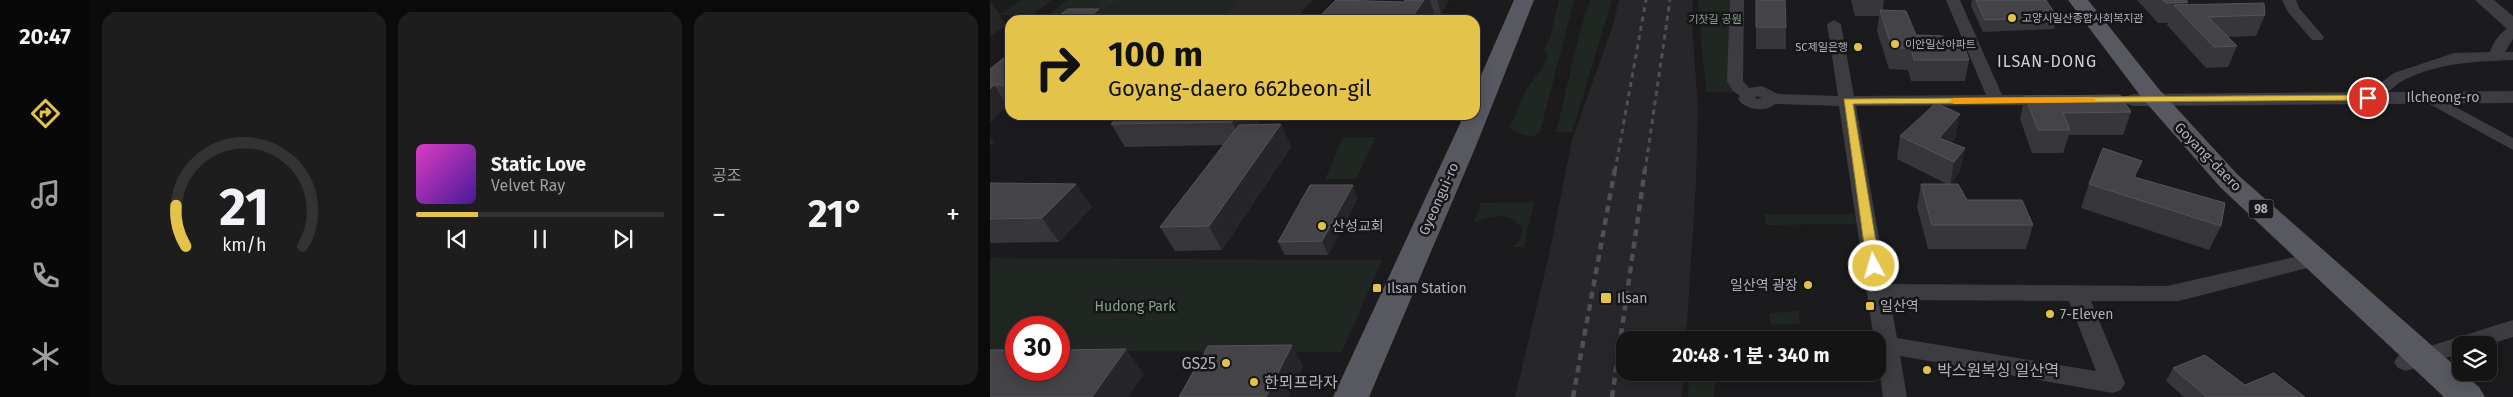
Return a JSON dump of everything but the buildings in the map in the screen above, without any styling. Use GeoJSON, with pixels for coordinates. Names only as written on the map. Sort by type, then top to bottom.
{"type":"FeatureCollection","features":[{"type":"Feature","properties":{"kind":"main road"},"geometry":{"type":"LineString","coordinates":[[1480,72],[1509,0]]}},
{"type":"Feature","properties":{"kind":"main road","name":"Gyeongui-ro"},"geometry":{"type":"LineString","coordinates":[[1480,105],[1524,0]]}},
{"type":"Feature","properties":{"kind":"main road","name":"Goyang-daero"},"geometry":{"type":"LineString","coordinates":[[2068,0],[2136,100],[2176,144],[2307,260],[2414,359],[2467,397]]}},
{"type":"Feature","properties":{"kind":"main road","name":"Goyang-daero"},"geometry":{"type":"LineString","coordinates":[[2078,0],[2136,100]]}},
{"type":"Feature","properties":{"kind":"main road","name":"Gyeongui-ro"},"geometry":{"type":"LineString","coordinates":[[1339,397],[1461,120]]}},
{"type":"Feature","properties":{"kind":"main road","name":"Gyeongui-ro"},"geometry":{"type":"LineString","coordinates":[[1351,397],[1474,120]]}},
{"type":"Feature","properties":{"kind":"main road","name":"Goyang-daero"},"geometry":{"type":"LineString","coordinates":[[2414,359],[2444,397]]}},
{"type":"Feature","properties":{"kind":"street"},"geometry":{"type":"LineString","coordinates":[[1737,0],[1735,81],[1739,88],[1747,94],[1762,91],[1770,94],[1772,99],[1848,101],[2065,100]]}},
{"type":"Feature","properties":{"kind":"street"},"geometry":{"type":"LineString","coordinates":[[1952,0],[1996,100]]}},
{"type":"Feature","properties":{"kind":"street"},"geometry":{"type":"LineString","coordinates":[[2289,0],[2293,9],[2317,38]]}},
{"type":"Feature","properties":{"kind":"street"},"geometry":{"type":"LineString","coordinates":[[2484,0],[2513,25]]}},
{"type":"Feature","properties":{"kind":"street"},"geometry":{"type":"LineString","coordinates":[[1834,24],[1895,397]]}},
{"type":"Feature","properties":{"kind":"street"},"geometry":{"type":"LineString","coordinates":[[2496,56],[2500,44],[2513,30]]}},
{"type":"Feature","properties":{"kind":"street"},"geometry":{"type":"LineString","coordinates":[[2368,98],[2399,76],[2454,58],[2513,56]]}},
{"type":"Feature","properties":{"kind":"street","name":"Ilcheong-ro"},"geometry":{"type":"LineString","coordinates":[[2136,100],[2513,97]]}},
{"type":"Feature","properties":{"kind":"street"},"geometry":{"type":"LineString","coordinates":[[2430,98],[2513,145]]}},
{"type":"Feature","properties":{"kind":"street"},"geometry":{"type":"LineString","coordinates":[[1877,292],[2179,293],[2307,260]]}},
{"type":"Feature","properties":{"kind":"street"},"geometry":{"type":"LineString","coordinates":[[2077,294],[2116,390]]}},
{"type":"Feature","properties":{"kind":"street"},"geometry":{"type":"LineString","coordinates":[[2414,359],[2513,328]]}},
{"type":"Feature","properties":{"kind":"street"},"geometry":{"type":"LineString","coordinates":[[1887,345],[2116,390]]}},
{"type":"Feature","properties":{"kind":"shaded area"},"geometry":{"type":"Polygon","coordinates":[[[1106,0],[1312,0],[1299,15],[1086,15],[1106,0]]]}},
{"type":"Feature","properties":{"kind":"shaded area"},"geometry":{"type":"Polygon","coordinates":[[[1619,0],[1693,0],[1692,27],[1698,106],[1696,183],[1687,331],[1616,331],[1616,381],[1683,381],[1682,397],[1515,397],[1549,255],[1572,140],[1612,28],[1619,0]]]}},
{"type":"Feature","properties":{"kind":"green space"},"geometry":{"type":"Polygon","coordinates":[[[1021,0],[1052,0],[1031,15],[999,15],[1021,0]]]}},
{"type":"Feature","properties":{"kind":"green space"},"geometry":{"type":"Polygon","coordinates":[[[1067,0],[1106,0],[1086,15],[1048,15],[1067,0]]]}},
{"type":"Feature","properties":{"kind":"green space"},"geometry":{"type":"Polygon","coordinates":[[[1116,0],[1238,0],[1222,15],[1096,15],[1116,0]]]}},
{"type":"Feature","properties":{"kind":"green space"},"geometry":{"type":"Polygon","coordinates":[[[1559,0],[1574,0],[1540,132],[1532,137],[1520,134],[1510,128],[1524,93],[1545,64],[1548,54],[1544,49],[1550,38],[1559,0]]]}},
{"type":"Feature","properties":{"kind":"green space"},"geometry":{"type":"Polygon","coordinates":[[[1590,0],[1612,0],[1572,132],[1556,132],[1580,33],[1590,0]]]}},
{"type":"Feature","properties":{"kind":"green space","name":"기찻길 공원"},"geometry":{"type":"Polygon","coordinates":[[[1698,0],[1732,0],[1735,92],[1706,92],[1698,0]]]}},
{"type":"Feature","properties":{"kind":"green space"},"geometry":{"type":"Polygon","coordinates":[[[1376,137],[1356,179],[1325,179],[1343,138],[1376,137]]]}},
{"type":"Feature","properties":{"kind":"green space"},"geometry":{"type":"Polygon","coordinates":[[[1534,202],[1524,247],[1513,247],[1520,240],[1522,229],[1521,226],[1510,218],[1498,216],[1474,223],[1481,203],[1534,202]]]}},
{"type":"Feature","properties":{"kind":"green space"},"geometry":{"type":"Polygon","coordinates":[[[1765,214],[1854,214],[1856,224],[1766,225],[1765,214]]]}},
{"type":"Feature","properties":{"kind":"green space","name":"Hudong Park"},"geometry":{"type":"Polygon","coordinates":[[[990,258],[1382,260],[1342,352],[1070,351],[1070,316],[1005,316],[1005,350],[990,350],[990,258]]]}},
{"type":"Feature","properties":{"kind":"green space"},"geometry":{"type":"Polygon","coordinates":[[[1799,311],[1800,324],[1771,325],[1769,313],[1799,311]]]}},
{"type":"Feature","properties":{"kind":"green space"},"geometry":{"type":"Polygon","coordinates":[[[1689,381],[1715,381],[1714,397],[1688,397],[1689,381]]]}},
{"type":"Feature","properties":{"kind":"railway"},"geometry":{"type":"LineString","coordinates":[[1615,171],[1646,0]]}},
{"type":"Feature","properties":{"kind":"railway"},"geometry":{"type":"LineString","coordinates":[[1645,171],[1670,0]]}},
{"type":"Feature","properties":{"kind":"railway"},"geometry":{"type":"LineString","coordinates":[[1573,397],[1615,169]]}},
{"type":"Feature","properties":{"kind":"railway"},"geometry":{"type":"LineString","coordinates":[[1612,397],[1645,169]]}},
{"type":"Feature","properties":{"kind":"slow traffic"},"geometry":{"type":"LineString","coordinates":[[1954,101],[2092,100]]}},
{"type":"Feature","properties":{"kind":"place","name":"고양시일산종합사회복지관"},"geometry":{"type":"Point","coordinates":[2012,18]}},
{"type":"Feature","properties":{"kind":"place","name":"이안일산아파트"},"geometry":{"type":"Point","coordinates":[1895,44]}},
{"type":"Feature","properties":{"kind":"place","name":"SC제일은행"},"geometry":{"type":"Point","coordinates":[1858,47]}},
{"type":"Feature","properties":{"kind":"place","name":"산성교회"},"geometry":{"type":"Point","coordinates":[1322,226]}},
{"type":"Feature","properties":{"kind":"place","name":"일산역 광장"},"geometry":{"type":"Point","coordinates":[1808,285]}},
{"type":"Feature","properties":{"kind":"place","name":"Ilsan Station"},"geometry":{"type":"Point","coordinates":[1377,288]}},
{"type":"Feature","properties":{"kind":"place","name":"Ilsan"},"geometry":{"type":"Point","coordinates":[1606,298]}},
{"type":"Feature","properties":{"kind":"place","name":"일산역"},"geometry":{"type":"Point","coordinates":[1870,306]}},
{"type":"Feature","properties":{"kind":"place","name":"7-Eleven"},"geometry":{"type":"Point","coordinates":[2050,314]}},
{"type":"Feature","properties":{"kind":"place","name":"GS25"},"geometry":{"type":"Point","coordinates":[1226,363]}},
{"type":"Feature","properties":{"kind":"place","name":"박스원복싱 일산역"},"geometry":{"type":"Point","coordinates":[1927,370]}},
{"type":"Feature","properties":{"kind":"place","name":"한뫼프라자"},"geometry":{"type":"Point","coordinates":[1254,382]}},
{"type":"Feature","properties":{"kind":"district","name":"ILSAN-DONG"},"geometry":{"type":"Point","coordinates":[2047,61]}},
{"type":"Feature","properties":{"kind":"route"},"geometry":{"type":"LineString","coordinates":[[1874,266],[1848,101],[2368,98]]}}]}
